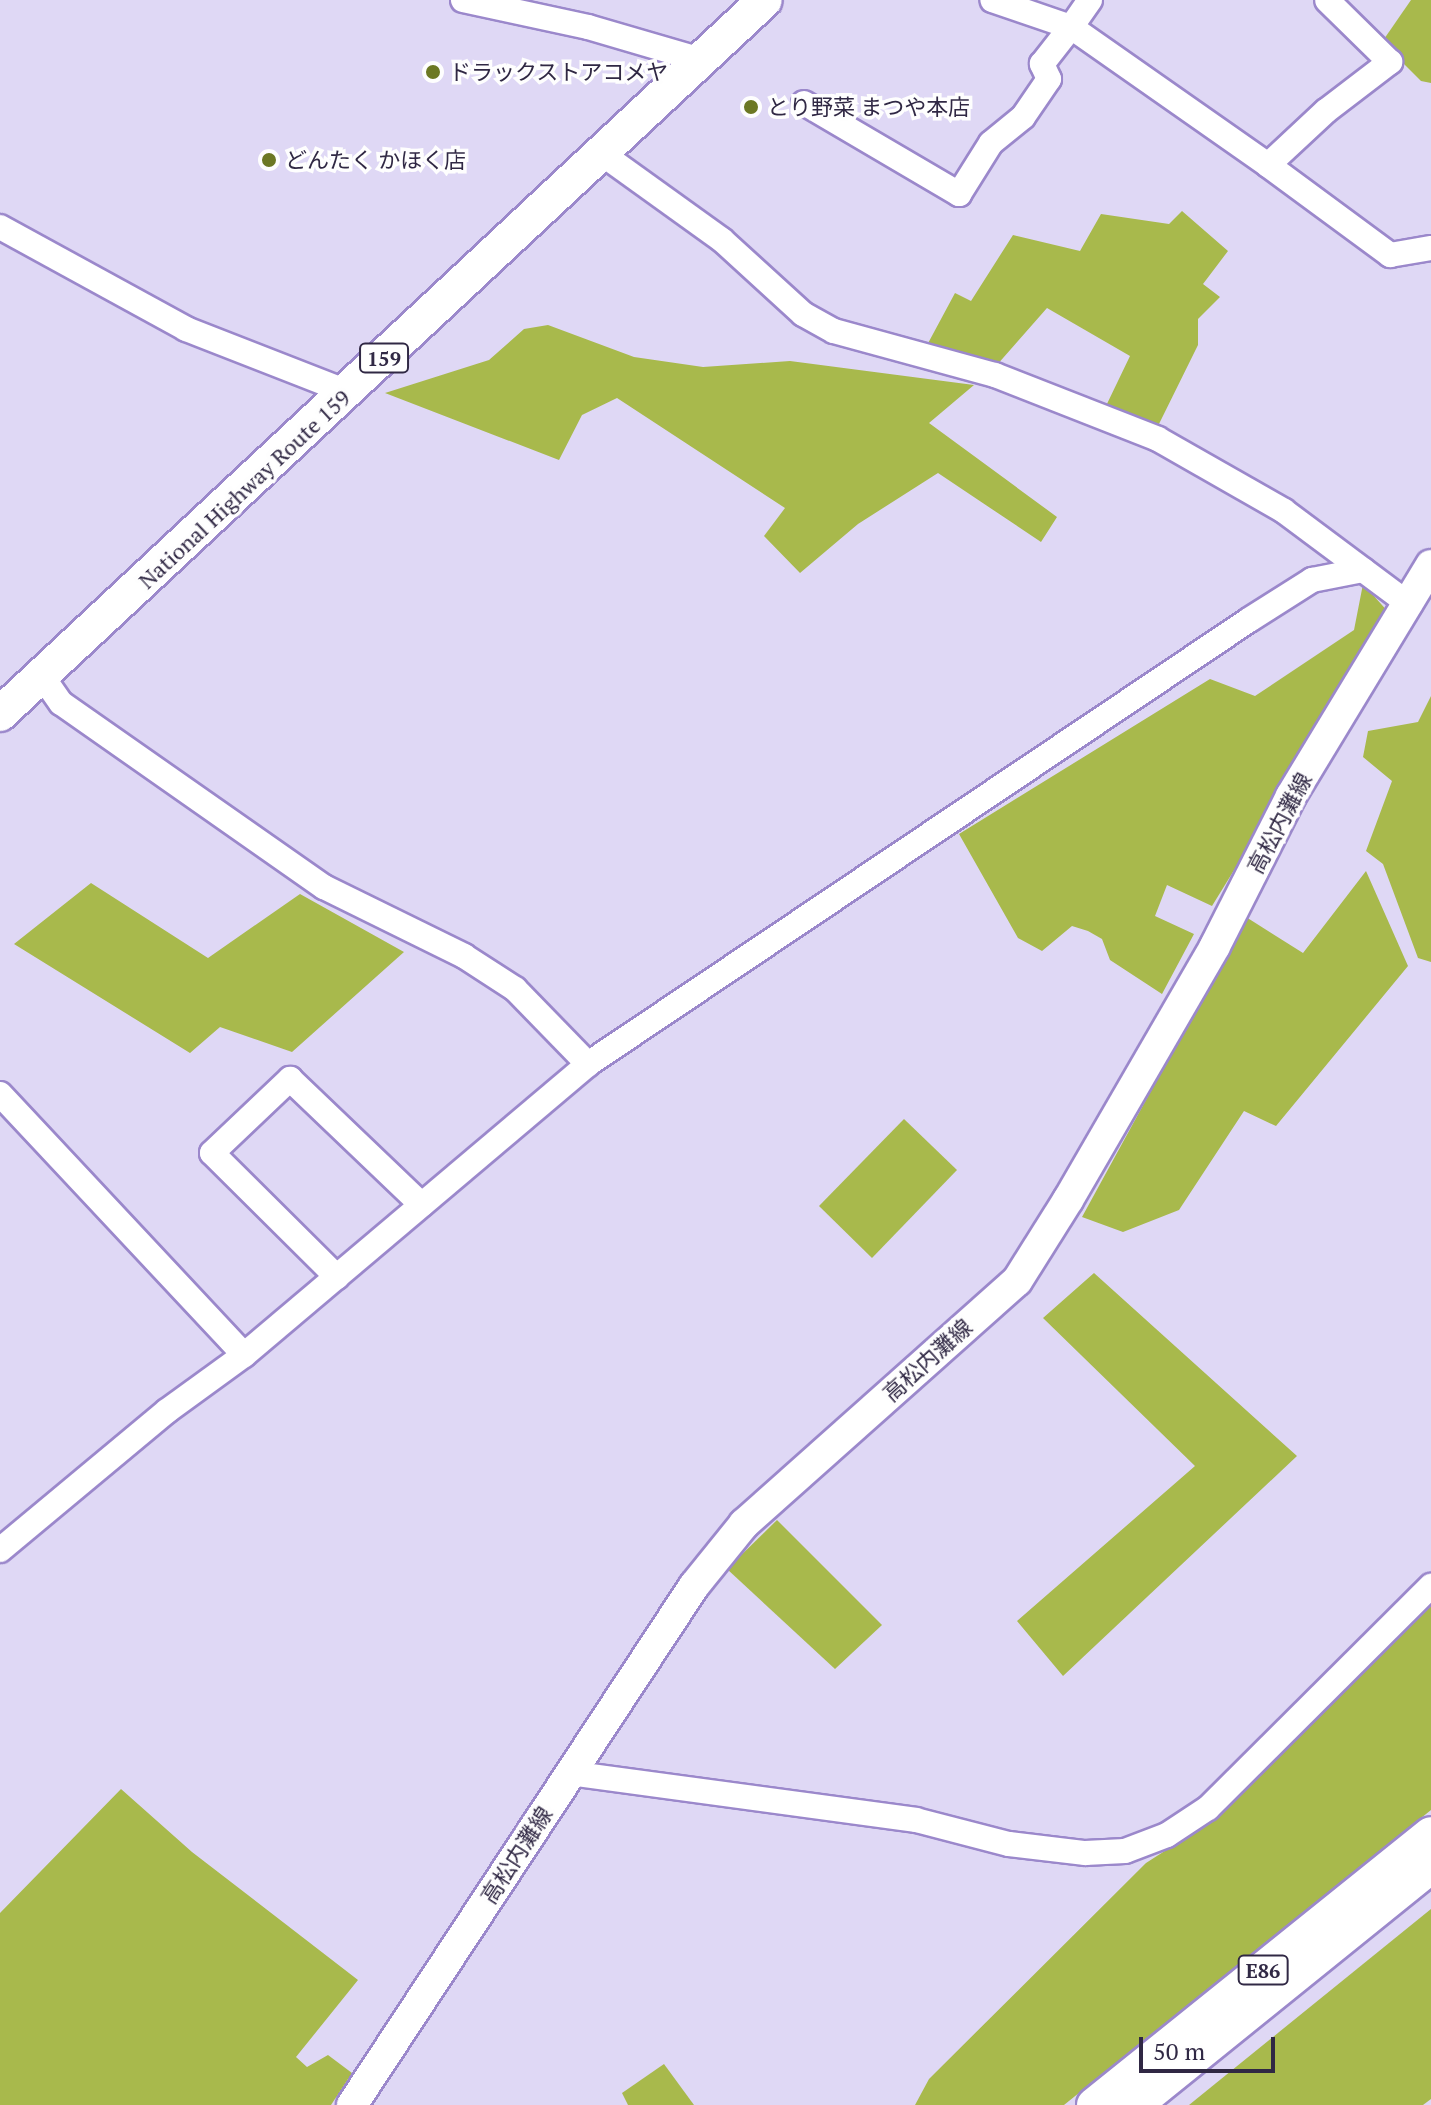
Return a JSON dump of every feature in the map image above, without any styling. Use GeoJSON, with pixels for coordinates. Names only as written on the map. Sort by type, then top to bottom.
{"type":"FeatureCollection","features":[{"type":"Feature","properties":{"kind":"highway","name":"National Highway Route 159"},"geometry":{"type":"LineString","coordinates":[[0,714],[765,0]]}},
{"type":"Feature","properties":{"kind":"highway","name":"E86"},"geometry":{"type":"LineString","coordinates":[[1094,2105],[1431,1834]]}},
{"type":"Feature","properties":{"kind":"highway","name":"E86"},"geometry":{"type":"LineString","coordinates":[[1135,2105],[1431,1866]]}},
{"type":"Feature","properties":{"kind":"main road","name":"高松内灘線"},"geometry":{"type":"LineString","coordinates":[[352,2105],[694,1586],[744,1524],[1017,1281],[1068,1200],[1215,946],[1291,796],[1410,605],[1431,565]]}},
{"type":"Feature","properties":{"kind":"street"},"geometry":{"type":"LineString","coordinates":[[463,0],[588,27],[701,60]]}},
{"type":"Feature","properties":{"kind":"street"},"geometry":{"type":"LineString","coordinates":[[992,0],[1071,27],[1390,255],[1431,248]]}},
{"type":"Feature","properties":{"kind":"street"},"geometry":{"type":"LineString","coordinates":[[804,103],[959,194],[991,143],[1023,117],[1049,79],[1042,64],[1090,0]]}},
{"type":"Feature","properties":{"kind":"street"},"geometry":{"type":"LineString","coordinates":[[1268,165],[1326,111],[1390,62],[1327,0]]}},
{"type":"Feature","properties":{"kind":"street"},"geometry":{"type":"LineString","coordinates":[[601,153],[722,240],[803,314],[824,325],[995,375],[1158,439],[1284,511],[1410,605]]}},
{"type":"Feature","properties":{"kind":"street"},"geometry":{"type":"LineString","coordinates":[[0,227],[186,329],[348,392]]}},
{"type":"Feature","properties":{"kind":"street"},"geometry":{"type":"LineString","coordinates":[[0,1550],[167,1411],[244,1355],[588,1064],[1249,620],[1312,580],[1363,570]]}},
{"type":"Feature","properties":{"kind":"street"},"geometry":{"type":"LineString","coordinates":[[42,676],[61,703],[324,887],[464,956],[515,989],[588,1064]]}},
{"type":"Feature","properties":{"kind":"street"},"geometry":{"type":"LineString","coordinates":[[337,1277],[212,1153],[290,1079],[422,1205]]}},
{"type":"Feature","properties":{"kind":"street"},"geometry":{"type":"LineString","coordinates":[[0,1094],[244,1355]]}},
{"type":"Feature","properties":{"kind":"street"},"geometry":{"type":"LineString","coordinates":[[569,1773],[916,1820],[1009,1844],[1085,1853],[1125,1851],[1167,1835],[1208,1808],[1431,1586]]}},
{"type":"Feature","properties":{"kind":"green space"},"geometry":{"type":"Polygon","coordinates":[[[1411,0],[1431,0],[1431,83],[1421,81],[1382,42],[1411,0]]]}},
{"type":"Feature","properties":{"kind":"green space"},"geometry":{"type":"Polygon","coordinates":[[[1182,211],[1228,251],[1203,284],[1220,297],[1198,319],[1198,345],[1157,428],[1105,408],[1130,356],[1047,308],[996,366],[926,347],[955,293],[971,301],[1013,235],[1080,251],[1101,214],[1169,224],[1182,211]]]}},
{"type":"Feature","properties":{"kind":"green space"},"geometry":{"type":"Polygon","coordinates":[[[548,325],[634,357],[703,367],[790,361],[974,385],[929,423],[1057,517],[1041,542],[938,473],[858,524],[800,573],[764,536],[785,508],[617,398],[582,415],[559,460],[385,393],[489,360],[524,329],[548,325]]]}},
{"type":"Feature","properties":{"kind":"green space"},"geometry":{"type":"Polygon","coordinates":[[[1363,584],[1391,615],[1212,906],[1167,885],[1155,916],[1194,934],[1162,994],[1110,960],[1102,939],[1088,931],[1072,926],[1042,951],[1018,938],[959,834],[1210,679],[1255,696],[1354,630],[1363,584]]]}},
{"type":"Feature","properties":{"kind":"green space"},"geometry":{"type":"Polygon","coordinates":[[[1431,696],[1431,962],[1418,958],[1383,864],[1366,851],[1392,781],[1363,757],[1368,731],[1418,722],[1431,696]]]}},
{"type":"Feature","properties":{"kind":"green space"},"geometry":{"type":"Polygon","coordinates":[[[1366,871],[1408,966],[1276,1126],[1244,1111],[1179,1210],[1123,1232],[1082,1217],[1246,917],[1303,953],[1366,871]]]}},
{"type":"Feature","properties":{"kind":"green space"},"geometry":{"type":"Polygon","coordinates":[[[91,883],[208,958],[300,894],[404,952],[292,1052],[220,1027],[190,1053],[14,944],[91,883]]]}},
{"type":"Feature","properties":{"kind":"green space"},"geometry":{"type":"Polygon","coordinates":[[[904,1119],[957,1170],[872,1258],[819,1206],[904,1119]]]}},
{"type":"Feature","properties":{"kind":"green space"},"geometry":{"type":"Polygon","coordinates":[[[1094,1273],[1297,1456],[1063,1676],[1017,1621],[1195,1466],[1043,1318],[1094,1273]]]}},
{"type":"Feature","properties":{"kind":"green space"},"geometry":{"type":"Polygon","coordinates":[[[777,1520],[882,1625],[835,1669],[727,1569],[777,1520]]]}},
{"type":"Feature","properties":{"kind":"green space"},"geometry":{"type":"Polygon","coordinates":[[[1431,1606],[1431,1810],[1064,2105],[915,2105],[929,2079],[1146,1863],[1210,1822],[1431,1606]]]}},
{"type":"Feature","properties":{"kind":"green space"},"geometry":{"type":"Polygon","coordinates":[[[121,1789],[192,1852],[358,1980],[296,2057],[307,2067],[328,2055],[352,2073],[331,2105],[0,2105],[0,1913],[121,1789]]]}},
{"type":"Feature","properties":{"kind":"green space"},"geometry":{"type":"Polygon","coordinates":[[[1431,1909],[1431,2099],[1423,2105],[1189,2105],[1431,1909]]]}},
{"type":"Feature","properties":{"kind":"green space"},"geometry":{"type":"Polygon","coordinates":[[[664,2064],[694,2105],[628,2105],[622,2093],[664,2064]]]}},
{"type":"Feature","properties":{"kind":"place","name":"ドラックストアコメヤ"},"geometry":{"type":"Point","coordinates":[433,72]}},
{"type":"Feature","properties":{"kind":"place","name":"とり野菜 まつや本店"},"geometry":{"type":"Point","coordinates":[751,107]}},
{"type":"Feature","properties":{"kind":"place","name":"どんたく かほく店"},"geometry":{"type":"Point","coordinates":[269,160]}}]}
